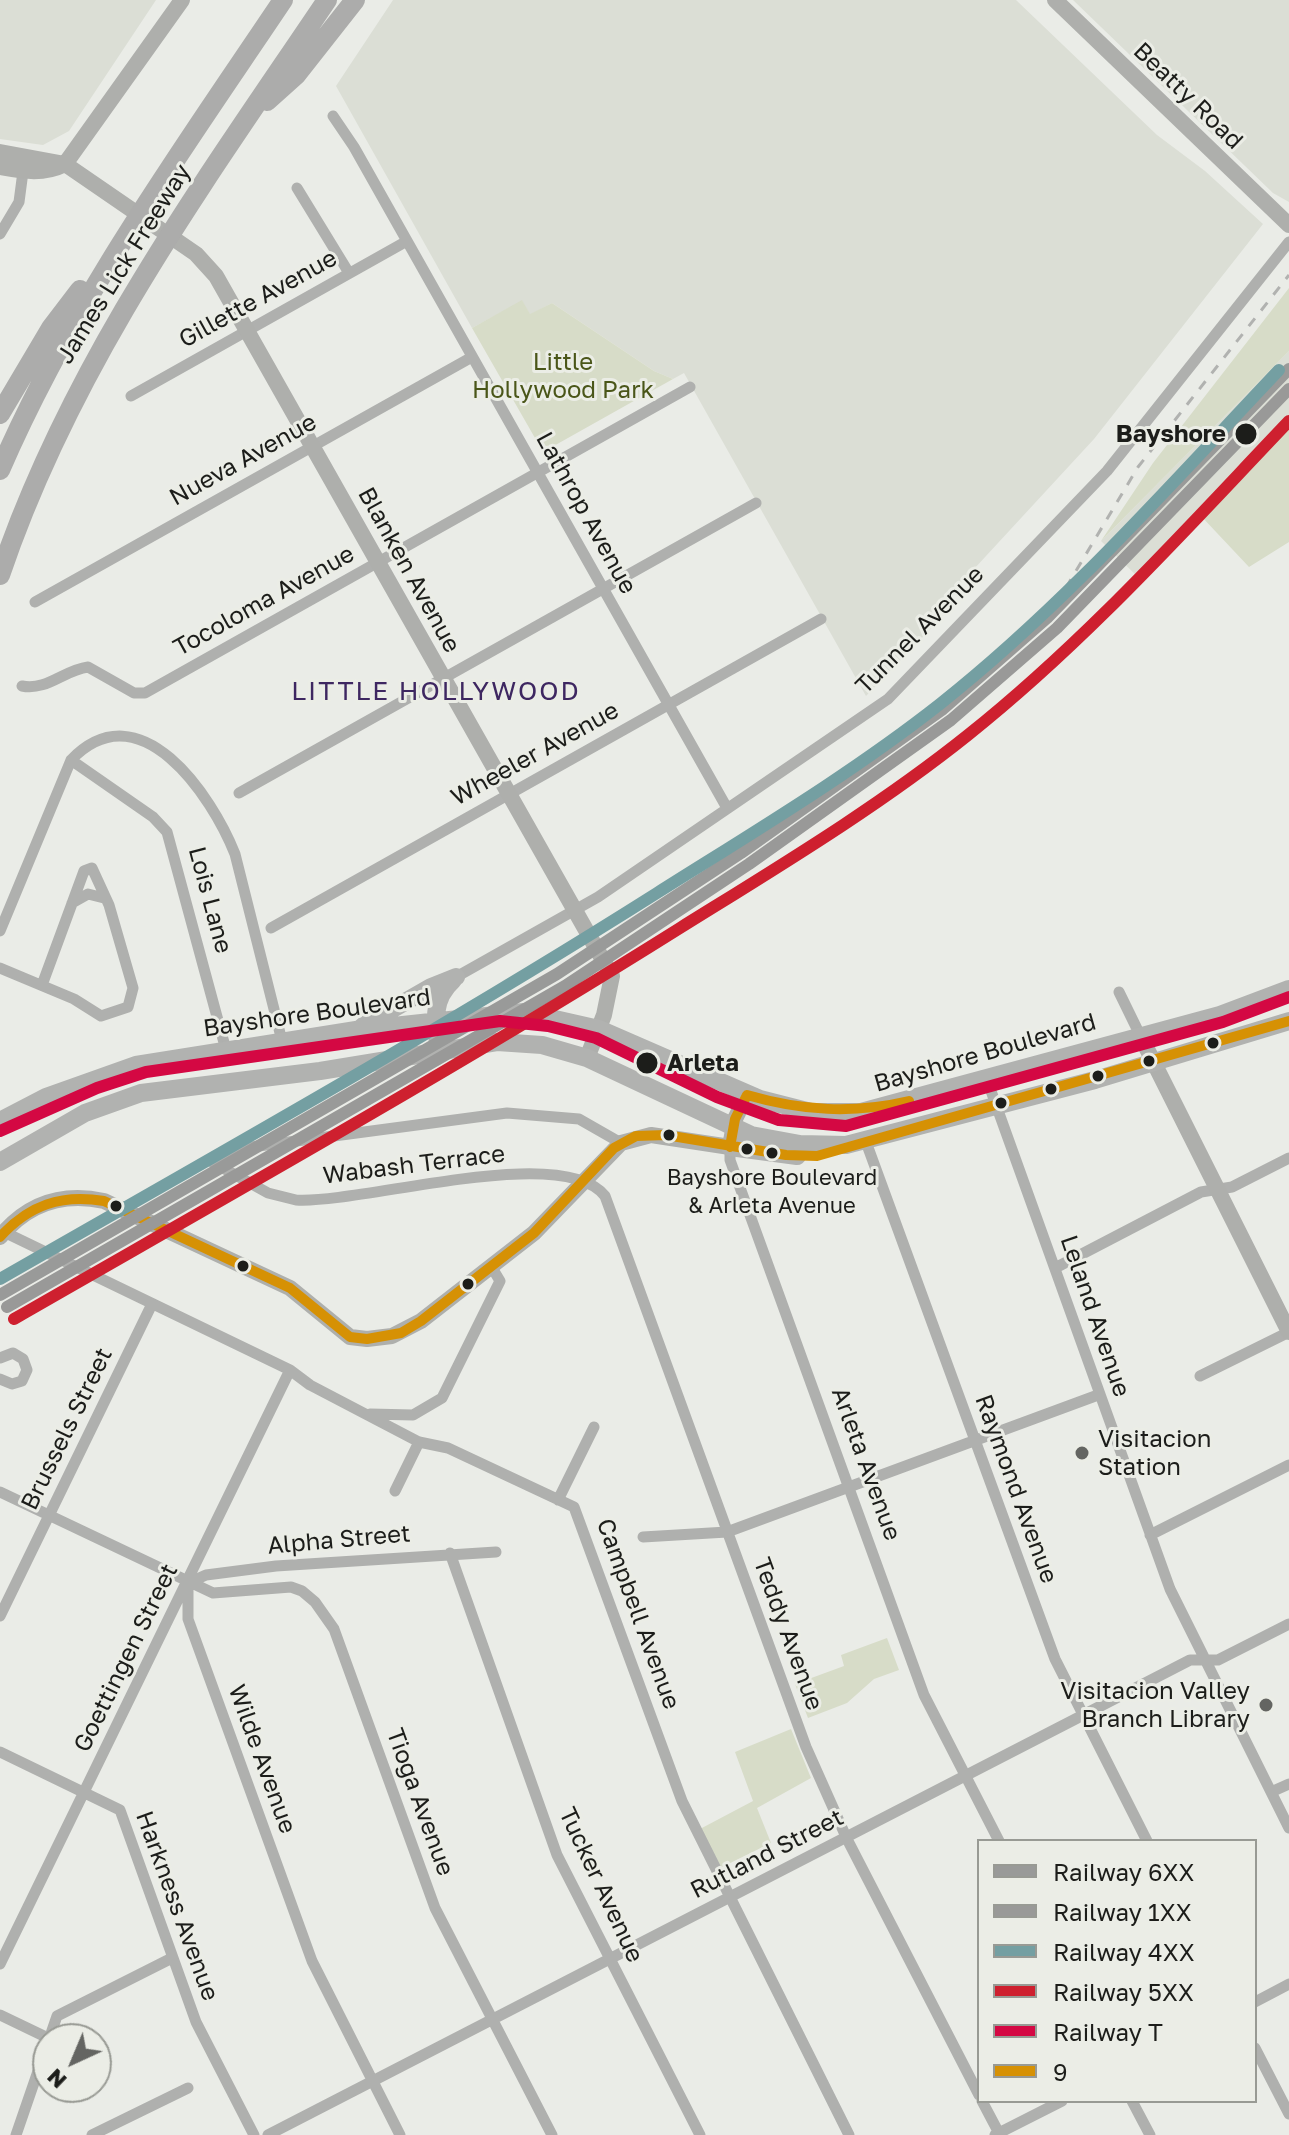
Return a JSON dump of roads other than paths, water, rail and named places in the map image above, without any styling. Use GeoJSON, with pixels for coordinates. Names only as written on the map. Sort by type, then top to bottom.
{"type":"FeatureCollection","features":[{"type":"Feature","properties":{"kind":"highway","name":"James Lick Freeway"},"geometry":{"type":"LineString","coordinates":[[0,470],[61,343],[124,238],[283,0]]}},
{"type":"Feature","properties":{"kind":"highway","name":"James Lick Freeway"},"geometry":{"type":"LineString","coordinates":[[0,575],[32,488],[67,409],[153,259],[327,0]]}},
{"type":"Feature","properties":{"kind":"highway"},"geometry":{"type":"LineString","coordinates":[[244,123],[296,75],[355,0]]}},
{"type":"Feature","properties":{"kind":"highway"},"geometry":{"type":"LineString","coordinates":[[0,414],[57,320],[124,238]]}},
{"type":"Feature","properties":{"kind":"main road"},"geometry":{"type":"LineString","coordinates":[[439,1050],[435,1020],[441,992],[456,977]]}},
{"type":"Feature","properties":{"kind":"main road"},"geometry":{"type":"LineString","coordinates":[[356,1030],[431,987],[456,977]]}},
{"type":"Feature","properties":{"kind":"main road","name":"Bayshore Boulevard"},"geometry":{"type":"LineString","coordinates":[[0,1121],[46,1097],[118,1070],[356,1030],[524,1012],[599,1029],[747,1095],[811,1112],[861,1112],[1230,1012],[1289,989]]}},
{"type":"Feature","properties":{"kind":"main road"},"geometry":{"type":"LineString","coordinates":[[0,1162],[103,1105],[141,1093],[320,1071],[439,1050],[518,1042],[542,1045],[587,1058],[731,1138],[800,1144],[866,1142],[1289,1021]]}},
{"type":"Feature","properties":{"kind":"main road"},"geometry":{"type":"LineString","coordinates":[[0,1151],[39,1139]]}},
{"type":"Feature","properties":{"kind":"street"},"geometry":{"type":"LineString","coordinates":[[0,167],[65,164],[182,0]]}},
{"type":"Feature","properties":{"kind":"street","name":"Beatty Road"},"geometry":{"type":"LineString","coordinates":[[1055,0],[1289,225]]}},
{"type":"Feature","properties":{"kind":"street","name":"Lathrop Avenue"},"geometry":{"type":"LineString","coordinates":[[333,116],[407,241],[727,808]]}},
{"type":"Feature","properties":{"kind":"street"},"geometry":{"type":"LineString","coordinates":[[0,152],[24,164]]}},
{"type":"Feature","properties":{"kind":"street"},"geometry":{"type":"LineString","coordinates":[[0,234],[19,202],[24,164]]}},
{"type":"Feature","properties":{"kind":"street","name":"Blanken Avenue"},"geometry":{"type":"LineString","coordinates":[[65,164],[196,254],[216,276],[612,976],[599,1029],[587,1058]]}},
{"type":"Feature","properties":{"kind":"street"},"geometry":{"type":"LineString","coordinates":[[297,188],[349,273]]}},
{"type":"Feature","properties":{"kind":"street","name":"Gillette Avenue"},"geometry":{"type":"LineString","coordinates":[[131,396],[407,241]]}},
{"type":"Feature","properties":{"kind":"street","name":"Tunnel Avenue"},"geometry":{"type":"LineString","coordinates":[[456,977],[574,913],[888,699],[1107,471],[1289,242]]}},
{"type":"Feature","properties":{"kind":"street","name":"Nueva Avenue"},"geometry":{"type":"LineString","coordinates":[[35,602],[472,357]]}},
{"type":"Feature","properties":{"kind":"street","name":"Tocoloma Avenue"},"geometry":{"type":"LineString","coordinates":[[22,686],[42,686],[88,667],[134,693],[145,693],[690,387]]}},
{"type":"Feature","properties":{"kind":"street"},"geometry":{"type":"LineString","coordinates":[[239,793],[756,503]]}},
{"type":"Feature","properties":{"kind":"street","name":"Wheeler Avenue"},"geometry":{"type":"LineString","coordinates":[[271,928],[821,619]]}},
{"type":"Feature","properties":{"kind":"street"},"geometry":{"type":"LineString","coordinates":[[0,931],[71,760],[100,740],[127,738],[159,749],[200,789],[214,808],[235,854],[282,1041]]}},
{"type":"Feature","properties":{"kind":"street","name":"Lois Lane"},"geometry":{"type":"LineString","coordinates":[[71,760],[153,817],[167,832],[226,1050]]}},
{"type":"Feature","properties":{"kind":"street"},"geometry":{"type":"LineString","coordinates":[[0,968],[42,985],[101,1016],[122,1012],[132,1002],[133,988],[92,868],[84,871],[42,985]]}},
{"type":"Feature","properties":{"kind":"street"},"geometry":{"type":"LineString","coordinates":[[70,907],[80,896],[88,894],[104,898]]}},
{"type":"Feature","properties":{"kind":"street"},"geometry":{"type":"LineString","coordinates":[[1119,992],[1217,1189],[1284,1312],[1289,1332],[1200,1376]]}},
{"type":"Feature","properties":{"kind":"street","name":"Leland Avenue"},"geometry":{"type":"LineString","coordinates":[[986,1077],[1057,1267],[1098,1395],[1175,1603],[1289,1828]]}},
{"type":"Feature","properties":{"kind":"street"},"geometry":{"type":"LineString","coordinates":[[2,1234],[19,1216],[42,1204],[72,1197],[104,1201],[290,1288],[335,1328],[360,1339],[392,1336],[411,1328],[534,1233],[621,1143],[651,1135],[731,1138],[747,1095]]}},
{"type":"Feature","properties":{"kind":"street","name":"Wabash Terrace"},"geometry":{"type":"LineString","coordinates":[[582,1182],[562,1176],[522,1173],[296,1200],[268,1193],[212,1162],[236,1149],[507,1113],[579,1119],[621,1143]]}},
{"type":"Feature","properties":{"kind":"street","name":"Arleta Avenue"},"geometry":{"type":"LineString","coordinates":[[731,1138],[730,1160],[924,1695],[998,1839]]}},
{"type":"Feature","properties":{"kind":"street","name":"Raymond Avenue"},"geometry":{"type":"LineString","coordinates":[[866,1142],[1055,1659],[1146,1839]]}},
{"type":"Feature","properties":{"kind":"street"},"geometry":{"type":"LineString","coordinates":[[1057,1267],[1201,1192],[1232,1187],[1289,1158]]}},
{"type":"Feature","properties":{"kind":"street","name":"Teddy Avenue"},"geometry":{"type":"LineString","coordinates":[[582,1182],[599,1189],[605,1196],[806,1747],[847,1839],[977,2091]]}},
{"type":"Feature","properties":{"kind":"street","name":"Campbell Avenue"},"geometry":{"type":"LineString","coordinates":[[2,1234],[290,1370],[310,1385],[419,1442],[448,1448],[574,1507],[682,1801],[849,2135]]}},
{"type":"Feature","properties":{"kind":"street"},"geometry":{"type":"LineString","coordinates":[[369,1414],[413,1415],[442,1398],[500,1281],[491,1266]]}},
{"type":"Feature","properties":{"kind":"street","name":"Brussels Street"},"geometry":{"type":"LineString","coordinates":[[0,1616],[152,1304]]}},
{"type":"Feature","properties":{"kind":"street"},"geometry":{"type":"LineString","coordinates":[[0,1358],[13,1353],[23,1359],[27,1370],[22,1381],[12,1384],[0,1379]]}},
{"type":"Feature","properties":{"kind":"street","name":"Goettingen Street"},"geometry":{"type":"LineString","coordinates":[[0,1964],[290,1370]]}},
{"type":"Feature","properties":{"kind":"street"},"geometry":{"type":"LineString","coordinates":[[643,1537],[727,1532],[1098,1395]]}},
{"type":"Feature","properties":{"kind":"street"},"geometry":{"type":"LineString","coordinates":[[558,1500],[594,1427]]}},
{"type":"Feature","properties":{"kind":"street"},"geometry":{"type":"LineString","coordinates":[[395,1491],[419,1442]]}},
{"type":"Feature","properties":{"kind":"street"},"geometry":{"type":"LineString","coordinates":[[1150,1535],[1289,1465]]}},
{"type":"Feature","properties":{"kind":"street"},"geometry":{"type":"LineString","coordinates":[[0,1492],[188,1583]]}},
{"type":"Feature","properties":{"kind":"street","name":"Alpha Street"},"geometry":{"type":"LineString","coordinates":[[188,1583],[206,1575],[276,1566],[496,1552]]}},
{"type":"Feature","properties":{"kind":"street","name":"Tucker Avenue"},"geometry":{"type":"LineString","coordinates":[[450,1553],[557,1855],[700,2135]]}},
{"type":"Feature","properties":{"kind":"street","name":"Tioga Avenue"},"geometry":{"type":"LineString","coordinates":[[188,1583],[213,1593],[291,1587],[302,1591],[325,1614],[341,1646],[435,1908],[552,2135]]}},
{"type":"Feature","properties":{"kind":"street","name":"Wilde Avenue"},"geometry":{"type":"LineString","coordinates":[[188,1583],[188,1619],[312,1961],[400,2135]]}},
{"type":"Feature","properties":{"kind":"street","name":"Rutland Street"},"geometry":{"type":"LineString","coordinates":[[268,2135],[1190,1660],[1218,1660],[1289,1624]]}},
{"type":"Feature","properties":{"kind":"street","name":"Harkness Avenue"},"geometry":{"type":"LineString","coordinates":[[0,1752],[120,1810],[196,2022],[254,2135]]}},
{"type":"Feature","properties":{"kind":"street"},"geometry":{"type":"LineString","coordinates":[[1271,1792],[1289,1784]]}},
{"type":"Feature","properties":{"kind":"street"},"geometry":{"type":"LineString","coordinates":[[54,2023],[57,2016],[172,1958]]}},
{"type":"Feature","properties":{"kind":"street"},"geometry":{"type":"LineString","coordinates":[[1257,2001],[1289,1984]]}},
{"type":"Feature","properties":{"kind":"street"},"geometry":{"type":"LineString","coordinates":[[0,2015],[32,2030]]}},
{"type":"Feature","properties":{"kind":"street"},"geometry":{"type":"LineString","coordinates":[[1257,2052],[1289,2114]]}},
{"type":"Feature","properties":{"kind":"street"},"geometry":{"type":"LineString","coordinates":[[16,2135],[32,2086]]}},
{"type":"Feature","properties":{"kind":"street"},"geometry":{"type":"LineString","coordinates":[[92,2135],[188,2088]]}},
{"type":"Feature","properties":{"kind":"street"},"geometry":{"type":"LineString","coordinates":[[983,2103],[998,2134],[1058,2103]]}},
{"type":"Feature","properties":{"kind":"street"},"geometry":{"type":"LineString","coordinates":[[1133,2103],[1150,2135]]}},
{"type":"Feature","properties":{"kind":"railway"},"geometry":{"type":"LineString","coordinates":[[822,795],[1010,642],[1067,586],[1138,467],[1289,275]]}},
{"type":"Feature","properties":{"kind":"rail line","name":"6XX"},"geometry":{"type":"LineString","coordinates":[[0,1295],[557,974],[741,853],[943,709],[1047,618],[1289,369]]}},
{"type":"Feature","properties":{"kind":"rail line","name":"4XX"},"geometry":{"type":"LineString","coordinates":[[0,1279],[495,993],[872,755],[940,704],[1030,626],[1116,543],[1279,370]]}},
{"type":"Feature","properties":{"kind":"rail line","name":"1XX"},"geometry":{"type":"LineString","coordinates":[[7,1307],[565,986],[749,864],[951,720],[1057,628],[1289,389]]}},
{"type":"Feature","properties":{"kind":"rail line","name":"5XX"},"geometry":{"type":"LineString","coordinates":[[14,1319],[515,1029],[790,859],[899,787],[1011,699],[1094,623],[1289,421]]}},
{"type":"Feature","properties":{"kind":"rail line","name":"T"},"geometry":{"type":"LineString","coordinates":[[0,1131],[97,1088],[146,1072],[500,1021],[548,1026],[596,1038],[717,1097],[779,1120],[846,1126],[1223,1022],[1289,997]]}},
{"type":"Feature","properties":{"kind":"place","name":"Bayshore"},"geometry":{"type":"Point","coordinates":[1246,434]}},
{"type":"Feature","properties":{"kind":"place","name":"Arleta"},"geometry":{"type":"Point","coordinates":[647,1063]}},
{"type":"Feature","properties":{"kind":"place","name":"Bayshore Boulevard & Arleta Avenue"},"geometry":{"type":"Point","coordinates":[772,1153]}},
{"type":"Feature","properties":{"kind":"place","name":"Visitacion Station"},"geometry":{"type":"Point","coordinates":[1082,1453]}},
{"type":"Feature","properties":{"kind":"place","name":"Visitacion Valley Branch Library"},"geometry":{"type":"Point","coordinates":[1266,1705]}},
{"type":"Feature","properties":{"kind":"district","name":"LITTLE HOLLYWOOD"},"geometry":{"type":"Point","coordinates":[436,692]}},
{"type":"Feature","properties":{"kind":"park label","name":"Little Hollywood Park"},"geometry":{"type":"Point","coordinates":[563,376]}}]}
